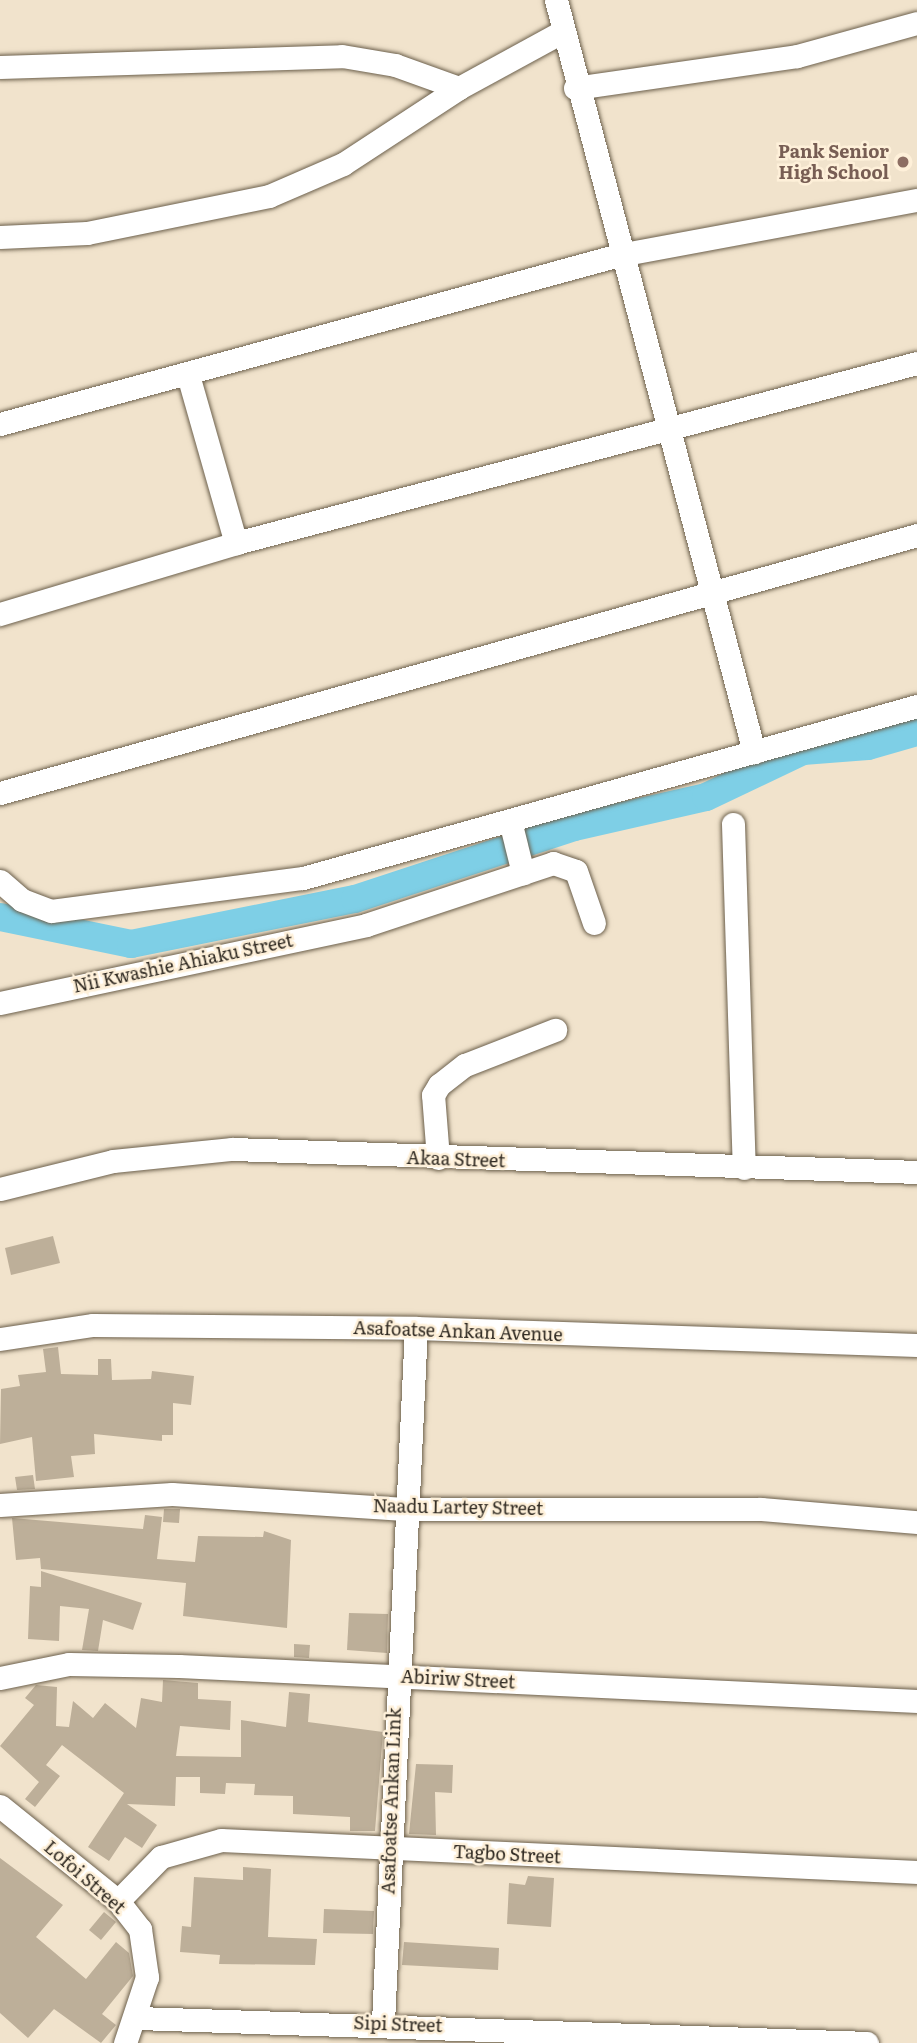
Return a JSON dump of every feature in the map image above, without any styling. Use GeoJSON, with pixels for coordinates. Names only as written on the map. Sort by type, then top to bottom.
{"type":"FeatureCollection","features":[{"type":"Feature","properties":{"kind":"street"},"geometry":{"type":"LineString","coordinates":[[555,0],[560,33],[754,752]]}},
{"type":"Feature","properties":{"kind":"street"},"geometry":{"type":"LineString","coordinates":[[575,88],[797,56],[917,23]]}},
{"type":"Feature","properties":{"kind":"street"},"geometry":{"type":"LineString","coordinates":[[0,237],[87,233],[269,196],[343,164],[459,88],[560,33]]}},
{"type":"Feature","properties":{"kind":"street"},"geometry":{"type":"LineString","coordinates":[[0,67],[342,56],[395,65],[459,88]]}},
{"type":"Feature","properties":{"kind":"street"},"geometry":{"type":"LineString","coordinates":[[0,424],[188,375],[620,255],[917,200]]}},
{"type":"Feature","properties":{"kind":"street"},"geometry":{"type":"LineString","coordinates":[[0,614],[236,543],[917,363]]}},
{"type":"Feature","properties":{"kind":"street"},"geometry":{"type":"LineString","coordinates":[[188,375],[236,543]]}},
{"type":"Feature","properties":{"kind":"street"},"geometry":{"type":"LineString","coordinates":[[0,793],[714,596],[917,535]]}},
{"type":"Feature","properties":{"kind":"street"},"geometry":{"type":"LineString","coordinates":[[0,881],[22,900],[51,911],[218,894],[303,878],[511,827],[754,752],[917,706]]}},
{"type":"Feature","properties":{"kind":"street"},"geometry":{"type":"LineString","coordinates":[[733,824],[744,1168]]}},
{"type":"Feature","properties":{"kind":"street"},"geometry":{"type":"LineString","coordinates":[[511,827],[521,866]]}},
{"type":"Feature","properties":{"kind":"street","name":"Nii Kwashie Ahiaku Street"},"geometry":{"type":"LineString","coordinates":[[0,1003],[366,925],[521,866],[565,863],[576,872],[594,923]]}},
{"type":"Feature","properties":{"kind":"street"},"geometry":{"type":"LineString","coordinates":[[438,1158],[432,1095],[439,1085],[466,1065],[555,1030]]}},
{"type":"Feature","properties":{"kind":"street","name":"Akaa Street"},"geometry":{"type":"LineString","coordinates":[[0,1189],[51,1172],[176,1153],[917,1172]]}},
{"type":"Feature","properties":{"kind":"street","name":"Asafoatse Ankan Avenue"},"geometry":{"type":"LineString","coordinates":[[0,1339],[93,1325],[416,1328],[917,1345]]}},
{"type":"Feature","properties":{"kind":"street","name":"Asafoatse Ankan Link"},"geometry":{"type":"LineString","coordinates":[[383,2022],[396,1676],[416,1328]]}},
{"type":"Feature","properties":{"kind":"street","name":"Naadu Lartey Street"},"geometry":{"type":"LineString","coordinates":[[0,1505],[172,1494],[405,1509],[692,1507],[917,1522]]}},
{"type":"Feature","properties":{"kind":"street","name":"Abiriw Street"},"geometry":{"type":"LineString","coordinates":[[0,1678],[69,1664],[396,1676],[917,1701]]}},
{"type":"Feature","properties":{"kind":"street","name":"Lofoi Street"},"geometry":{"type":"LineString","coordinates":[[0,1806],[118,1901],[140,1929],[148,1954],[138,2018],[125,2043]]}},
{"type":"Feature","properties":{"kind":"street","name":"Tagbo Street"},"geometry":{"type":"LineString","coordinates":[[118,1901],[161,1857],[187,1845],[220,1840],[917,1872]]}},
{"type":"Feature","properties":{"kind":"street","name":"Sipi Street"},"geometry":{"type":"LineString","coordinates":[[138,2018],[383,2022],[867,2043]]}},
{"type":"Feature","properties":{"kind":"building"},"geometry":{"type":"Polygon","coordinates":[[[53,1236],[60,1263],[11,1275],[5,1248],[53,1236]]]}},
{"type":"Feature","properties":{"kind":"building"},"geometry":{"type":"Polygon","coordinates":[[[58,1347],[61,1374],[98,1375],[98,1359],[111,1359],[112,1380],[151,1379],[152,1371],[194,1376],[191,1405],[173,1403],[173,1435],[162,1435],[162,1441],[94,1434],[95,1454],[71,1456],[74,1477],[36,1481],[32,1437],[0,1444],[1,1389],[20,1386],[18,1375],[46,1372],[43,1349],[58,1347]]]}},
{"type":"Feature","properties":{"kind":"building"},"geometry":{"type":"Polygon","coordinates":[[[33,1475],[35,1489],[17,1490],[15,1477],[33,1475]]]}},
{"type":"Feature","properties":{"kind":"building"},"geometry":{"type":"Polygon","coordinates":[[[164,1509],[180,1509],[179,1523],[163,1522],[164,1509]]]}},
{"type":"Feature","properties":{"kind":"building"},"geometry":{"type":"Polygon","coordinates":[[[145,1515],[162,1517],[157,1559],[195,1562],[198,1536],[263,1537],[264,1531],[291,1540],[287,1628],[183,1616],[186,1583],[41,1569],[40,1558],[16,1560],[12,1518],[143,1529],[145,1515]]]}},
{"type":"Feature","properties":{"kind":"building"},"geometry":{"type":"Polygon","coordinates":[[[41,1571],[142,1603],[133,1630],[103,1620],[98,1651],[82,1650],[89,1609],[60,1606],[59,1641],[28,1639],[30,1586],[41,1587],[41,1571]]]}},
{"type":"Feature","properties":{"kind":"building"},"geometry":{"type":"Polygon","coordinates":[[[349,1613],[388,1614],[387,1653],[347,1650],[349,1613]]]}},
{"type":"Feature","properties":{"kind":"building"},"geometry":{"type":"Polygon","coordinates":[[[294,1644],[310,1645],[309,1658],[294,1657],[294,1644]]]}},
{"type":"Feature","properties":{"kind":"building"},"geometry":{"type":"Polygon","coordinates":[[[163,1680],[198,1683],[198,1699],[231,1701],[230,1730],[180,1726],[176,1756],[241,1757],[241,1720],[286,1727],[289,1692],[310,1694],[308,1722],[383,1732],[375,1831],[350,1831],[350,1817],[293,1814],[293,1796],[254,1795],[255,1784],[226,1783],[225,1794],[200,1793],[200,1777],[176,1777],[175,1806],[127,1804],[157,1825],[142,1848],[125,1837],[109,1861],[88,1847],[124,1793],[62,1745],[46,1765],[60,1776],[35,1807],[25,1799],[39,1782],[0,1746],[34,1705],[25,1698],[36,1685],[57,1687],[56,1726],[69,1727],[73,1701],[93,1718],[105,1703],[136,1728],[141,1698],[162,1702],[163,1680]]]}},
{"type":"Feature","properties":{"kind":"building"},"geometry":{"type":"Polygon","coordinates":[[[416,1764],[453,1765],[452,1793],[435,1792],[436,1835],[409,1834],[416,1764]]]}},
{"type":"Feature","properties":{"kind":"building"},"geometry":{"type":"Polygon","coordinates":[[[0,1858],[63,1905],[36,1937],[86,1979],[116,1942],[129,1953],[133,1976],[102,2014],[116,2025],[101,2043],[54,2009],[28,2038],[0,2013],[0,1858]]]}},
{"type":"Feature","properties":{"kind":"building"},"geometry":{"type":"Polygon","coordinates":[[[243,1867],[271,1869],[268,1937],[317,1939],[315,1965],[219,1964],[220,1955],[180,1952],[182,1926],[191,1927],[194,1877],[243,1880],[243,1867]]]}},
{"type":"Feature","properties":{"kind":"building"},"geometry":{"type":"Polygon","coordinates":[[[528,1876],[554,1878],[551,1927],[507,1924],[509,1883],[525,1885],[528,1876]]]}},
{"type":"Feature","properties":{"kind":"building"},"geometry":{"type":"Polygon","coordinates":[[[324,1909],[374,1911],[373,1934],[323,1933],[324,1909]]]}},
{"type":"Feature","properties":{"kind":"building"},"geometry":{"type":"Polygon","coordinates":[[[104,1912],[116,1922],[101,1940],[89,1930],[104,1912]]]}},
{"type":"Feature","properties":{"kind":"building"},"geometry":{"type":"Polygon","coordinates":[[[404,1942],[499,1948],[498,1970],[402,1965],[404,1942]]]}},
{"type":"Feature","properties":{"kind":"waterway"},"geometry":{"type":"LineString","coordinates":[[0,917],[131,944],[355,899],[574,827],[706,797],[803,751],[868,746],[917,732]]}},
{"type":"Feature","properties":{"kind":"place","name":"Pank Senior High School"},"geometry":{"type":"Point","coordinates":[903,162]}}]}
